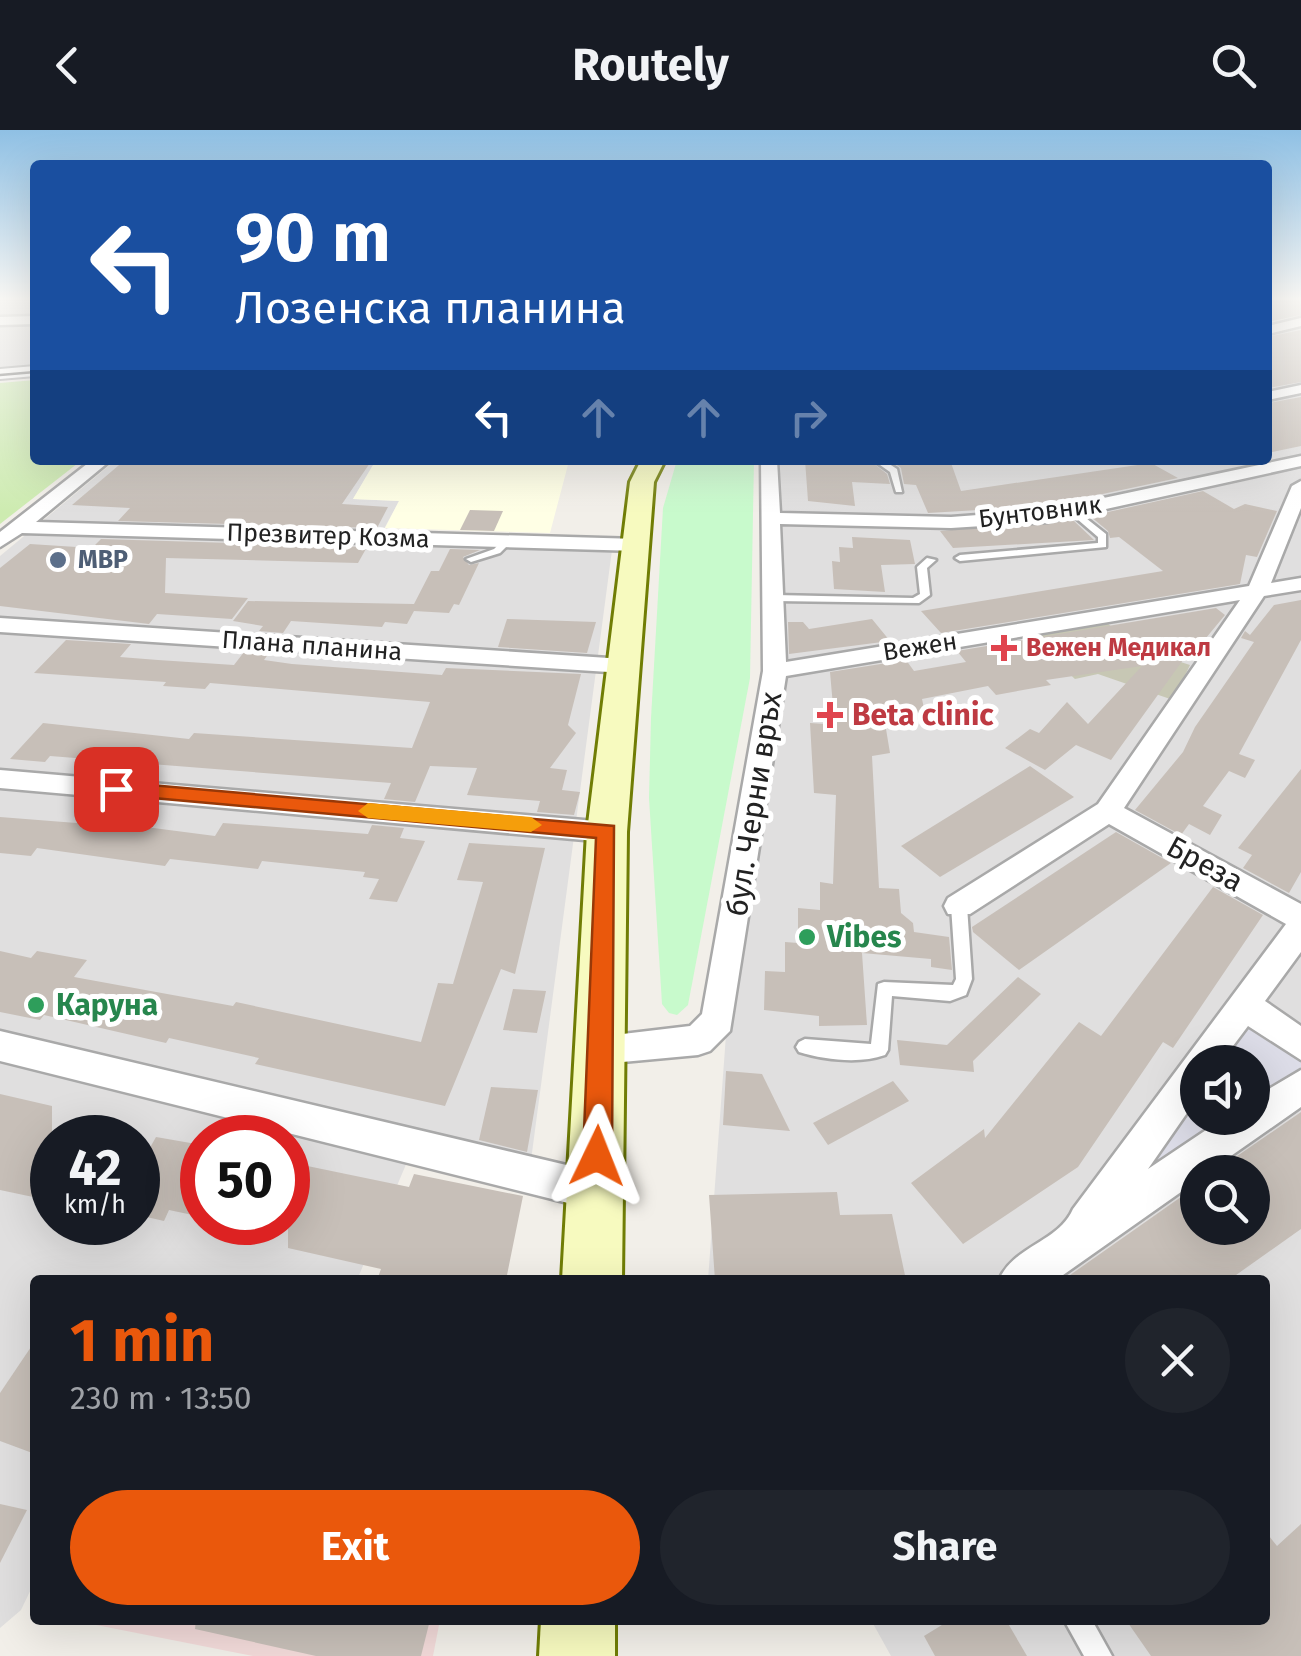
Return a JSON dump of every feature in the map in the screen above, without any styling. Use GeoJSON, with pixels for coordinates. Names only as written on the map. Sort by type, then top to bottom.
{"type":"FeatureCollection","features":[{"type":"Feature","properties":{"kind":"main road"},"geometry":{"type":"LineString","coordinates":[[592,1275],[607,832],[642,482],[650,465]]}},
{"type":"Feature","properties":{"kind":"main road"},"geometry":{"type":"LineString","coordinates":[[577,1656],[578,1625]]}},
{"type":"Feature","properties":{"kind":"street"},"geometry":{"type":"LineString","coordinates":[[0,374],[30,371]]}},
{"type":"Feature","properties":{"kind":"street"},"geometry":{"type":"LineString","coordinates":[[1272,395],[1301,390]]}},
{"type":"Feature","properties":{"kind":"street","name":"Бунтовник"},"geometry":{"type":"LineString","coordinates":[[774,518],[912,523],[1010,520],[1301,461]]}},
{"type":"Feature","properties":{"kind":"street"},"geometry":{"type":"LineString","coordinates":[[0,542],[96,465]]}},
{"type":"Feature","properties":{"kind":"street","name":"бул. Черни връх"},"geometry":{"type":"LineString","coordinates":[[601,1049],[698,1040],[718,1021],[775,670],[770,465]]}},
{"type":"Feature","properties":{"kind":"street"},"geometry":{"type":"LineString","coordinates":[[959,906],[1108,811],[1258,591],[1301,486]]}},
{"type":"Feature","properties":{"kind":"street","name":"Презвитер Козма"},"geometry":{"type":"LineString","coordinates":[[19,526],[638,545]]}},
{"type":"Feature","properties":{"kind":"street","name":"Вежен"},"geometry":{"type":"LineString","coordinates":[[775,670],[1301,584]]}},
{"type":"Feature","properties":{"kind":"street","name":"Плана планина"},"geometry":{"type":"LineString","coordinates":[[0,625],[624,666]]}},
{"type":"Feature","properties":{"kind":"street"},"geometry":{"type":"LineString","coordinates":[[0,779],[607,832]]}},
{"type":"Feature","properties":{"kind":"street","name":"Бреза"},"geometry":{"type":"LineString","coordinates":[[1108,811],[1301,918]]}},
{"type":"Feature","properties":{"kind":"street"},"geometry":{"type":"LineString","coordinates":[[1213,1045],[1301,928]]}},
{"type":"Feature","properties":{"kind":"street"},"geometry":{"type":"LineString","coordinates":[[1243,1004],[1301,1044]]}},
{"type":"Feature","properties":{"kind":"street"},"geometry":{"type":"LineString","coordinates":[[0,1046],[596,1191]]}},
{"type":"Feature","properties":{"kind":"street"},"geometry":{"type":"LineString","coordinates":[[1027,1275],[1301,1086]]}},
{"type":"Feature","properties":{"kind":"street"},"geometry":{"type":"LineString","coordinates":[[1073,1242],[1180,1092]]}},
{"type":"Feature","properties":{"kind":"lane"},"geometry":{"type":"LineString","coordinates":[[885,465],[894,471],[899,490]]}},
{"type":"Feature","properties":{"kind":"lane"},"geometry":{"type":"LineString","coordinates":[[960,558],[1103,545],[1103,536],[1072,510]]}},
{"type":"Feature","properties":{"kind":"lane"},"geometry":{"type":"LineString","coordinates":[[470,559],[497,552],[506,542]]}},
{"type":"Feature","properties":{"kind":"lane"},"geometry":{"type":"LineString","coordinates":[[775,598],[915,601],[925,595],[922,566],[931,560]]}},
{"type":"Feature","properties":{"kind":"lane"},"geometry":{"type":"LineString","coordinates":[[805,1047],[865,1053],[880,1050],[884,989],[950,994],[960,990],[964,980],[959,906]]}},
{"type":"Feature","properties":{"kind":"lane"},"geometry":{"type":"LineString","coordinates":[[1080,1625],[1099,1656]]}},
{"type":"Feature","properties":{"kind":"shaded area"},"geometry":{"type":"Polygon","coordinates":[[[1272,370],[1301,370],[1301,1656],[891,1656],[874,1625],[1270,1625],[1270,1275],[708,1275],[729,994],[781,652],[778,465],[1272,465],[1272,370]]]}},
{"type":"Feature","properties":{"kind":"shaded area"},"geometry":{"type":"Polygon","coordinates":[[[110,465],[373,465],[353,499],[399,501],[378,540],[612,550],[528,1183],[410,1155],[359,1275],[30,1275],[30,1591],[21,1610],[0,1628],[0,556],[110,465]]]}},
{"type":"Feature","properties":{"kind":"shaded area"},"geometry":{"type":"Polygon","coordinates":[[[373,465],[568,465],[550,533],[385,528],[399,501],[353,499],[373,465]]]}},
{"type":"Feature","properties":{"kind":"shaded area"},"geometry":{"type":"Polygon","coordinates":[[[1107,623],[1137,648],[1190,665],[1173,700],[1098,674],[1075,679],[1030,637],[1107,623]]]}},
{"type":"Feature","properties":{"kind":"shaded area"},"geometry":{"type":"Polygon","coordinates":[[[1249,988],[1301,1024],[1301,1093],[1270,1114],[1270,1045],[1208,1045],[1249,988]]]}},
{"type":"Feature","properties":{"kind":"shaded area"},"geometry":{"type":"Polygon","coordinates":[[[1180,1084],[1180,1135],[1240,1135],[1210,1155],[1180,1155],[1180,1176],[1051,1264],[1180,1084]]]}},
{"type":"Feature","properties":{"kind":"shaded area"},"geometry":{"type":"Polygon","coordinates":[[[96,1625],[439,1625],[433,1656],[253,1656],[96,1625]]]}},
{"type":"Feature","properties":{"kind":"green space"},"geometry":{"type":"Polygon","coordinates":[[[30,380],[30,465],[76,465],[0,524],[0,383],[30,380]]]}},
{"type":"Feature","properties":{"kind":"green space"},"geometry":{"type":"Polygon","coordinates":[[[676,465],[754,465],[750,678],[688,1005],[677,1015],[669,1013],[662,1004],[649,798],[663,508],[676,465]]]}},
{"type":"Feature","properties":{"kind":"building"},"geometry":{"type":"Polygon","coordinates":[[[1272,370],[1301,370],[1301,382],[1272,387],[1272,370]]]}},
{"type":"Feature","properties":{"kind":"building"},"geometry":{"type":"Polygon","coordinates":[[[1301,397],[1301,446],[1272,452],[1272,402],[1301,397]]]}},
{"type":"Feature","properties":{"kind":"building"},"geometry":{"type":"Polygon","coordinates":[[[119,465],[369,465],[342,504],[388,507],[377,528],[118,521],[130,508],[72,505],[119,465]]]}},
{"type":"Feature","properties":{"kind":"building"},"geometry":{"type":"Polygon","coordinates":[[[805,465],[875,465],[887,474],[890,484],[852,482],[855,506],[808,501],[805,465]]]}},
{"type":"Feature","properties":{"kind":"building"},"geometry":{"type":"Polygon","coordinates":[[[897,465],[952,465],[961,491],[1137,465],[1155,465],[1178,478],[1046,506],[928,513],[916,485],[904,484],[897,465]]]}},
{"type":"Feature","properties":{"kind":"building"},"geometry":{"type":"Polygon","coordinates":[[[1203,491],[1234,509],[1245,504],[1277,511],[1257,557],[1246,555],[1240,584],[941,633],[921,611],[1163,571],[1119,537],[1110,538],[1108,531],[1090,516],[1203,491]]]}},
{"type":"Feature","properties":{"kind":"building"},"geometry":{"type":"Polygon","coordinates":[[[470,510],[503,511],[494,531],[460,530],[470,510]]]}},
{"type":"Feature","properties":{"kind":"building"},"geometry":{"type":"Polygon","coordinates":[[[1073,520],[1094,540],[953,548],[940,531],[1073,520]]]}},
{"type":"Feature","properties":{"kind":"building"},"geometry":{"type":"Polygon","coordinates":[[[852,537],[910,540],[915,564],[881,565],[885,592],[834,589],[832,561],[840,562],[839,547],[853,548],[852,537]]]}},
{"type":"Feature","properties":{"kind":"building"},"geometry":{"type":"Polygon","coordinates":[[[101,539],[367,547],[358,563],[166,558],[165,593],[248,598],[232,619],[157,614],[149,624],[0,606],[0,568],[30,544],[92,548],[101,539]]]}},
{"type":"Feature","properties":{"kind":"building"},"geometry":{"type":"Polygon","coordinates":[[[450,549],[480,550],[463,557],[469,565],[479,563],[459,605],[454,604],[449,613],[414,611],[407,624],[385,622],[382,627],[291,621],[283,633],[259,631],[263,626],[233,621],[248,601],[414,604],[431,571],[439,571],[450,549]]]}},
{"type":"Feature","properties":{"kind":"building"},"geometry":{"type":"Polygon","coordinates":[[[1301,600],[1301,640],[1239,754],[1255,760],[1245,778],[1229,771],[1203,806],[1222,815],[1210,835],[1189,824],[1181,835],[1135,810],[1183,752],[1195,727],[1254,642],[1241,638],[1245,631],[1250,635],[1274,605],[1301,600]]]}},
{"type":"Feature","properties":{"kind":"building"},"geometry":{"type":"Polygon","coordinates":[[[1216,608],[1225,615],[1187,661],[1183,660],[1111,760],[1076,745],[1045,770],[1005,748],[1030,729],[1039,733],[1067,702],[1088,724],[1142,666],[1046,680],[1051,685],[996,695],[988,686],[922,699],[925,713],[883,711],[890,753],[872,756],[879,888],[899,889],[901,913],[913,923],[914,932],[949,937],[952,970],[931,967],[931,959],[862,953],[867,1025],[819,1026],[819,1016],[764,1010],[765,971],[785,972],[785,942],[798,943],[798,908],[820,910],[820,882],[833,884],[836,795],[814,793],[810,723],[825,724],[823,705],[833,706],[830,672],[906,660],[914,671],[966,662],[957,651],[1216,608]]]}},
{"type":"Feature","properties":{"kind":"building"},"geometry":{"type":"Polygon","coordinates":[[[507,619],[596,622],[587,653],[498,647],[507,619]]]}},
{"type":"Feature","properties":{"kind":"building"},"geometry":{"type":"Polygon","coordinates":[[[872,619],[890,641],[789,654],[788,622],[803,622],[809,629],[872,619]]]}},
{"type":"Feature","properties":{"kind":"building"},"geometry":{"type":"Polygon","coordinates":[[[66,640],[131,644],[120,657],[158,660],[234,665],[244,652],[269,653],[264,660],[292,664],[442,675],[446,668],[581,674],[568,725],[576,733],[550,768],[567,770],[562,790],[580,792],[574,815],[537,812],[540,801],[467,795],[477,768],[430,766],[415,802],[384,799],[391,783],[50,756],[45,762],[10,759],[43,723],[189,739],[194,733],[412,748],[430,702],[210,683],[205,689],[163,686],[166,682],[34,673],[66,640]]]}},
{"type":"Feature","properties":{"kind":"building"},"geometry":{"type":"Polygon","coordinates":[[[1030,766],[1074,797],[940,877],[901,846],[1030,766]]]}},
{"type":"Feature","properties":{"kind":"building"},"geometry":{"type":"Polygon","coordinates":[[[1301,769],[1301,872],[1289,893],[1243,868],[1252,855],[1238,848],[1301,769]]]}},
{"type":"Feature","properties":{"kind":"building"},"geometry":{"type":"Polygon","coordinates":[[[0,817],[89,824],[92,820],[215,836],[223,823],[368,834],[372,825],[404,828],[400,838],[425,841],[397,902],[369,899],[379,879],[363,877],[365,872],[262,861],[258,869],[170,859],[165,866],[37,848],[31,856],[0,853],[0,817]]]}},
{"type":"Feature","properties":{"kind":"building"},"geometry":{"type":"Polygon","coordinates":[[[1116,832],[1171,863],[1019,970],[973,932],[972,927],[1116,832]]]}},
{"type":"Feature","properties":{"kind":"building"},"geometry":{"type":"Polygon","coordinates":[[[469,843],[545,848],[515,974],[501,969],[445,1106],[255,1064],[259,1058],[169,1038],[166,1043],[44,1015],[40,1020],[0,1012],[0,951],[31,958],[37,951],[87,960],[74,977],[233,1006],[236,1002],[421,1042],[438,983],[453,984],[483,882],[457,880],[469,843]]]}},
{"type":"Feature","properties":{"kind":"building"},"geometry":{"type":"Polygon","coordinates":[[[1213,887],[1263,915],[1173,1048],[1163,1042],[1078,1167],[963,1244],[911,1183],[984,1129],[985,1138],[1079,1022],[1101,1036],[1213,887]]]}},
{"type":"Feature","properties":{"kind":"building"},"geometry":{"type":"Polygon","coordinates":[[[1018,977],[1041,994],[973,1061],[974,1072],[900,1065],[897,1040],[947,1045],[1018,977]]]}},
{"type":"Feature","properties":{"kind":"building"},"geometry":{"type":"Polygon","coordinates":[[[513,989],[546,991],[537,1033],[503,1030],[513,989]]]}},
{"type":"Feature","properties":{"kind":"building"},"geometry":{"type":"Polygon","coordinates":[[[726,1071],[762,1074],[790,1131],[723,1125],[726,1071]]]}},
{"type":"Feature","properties":{"kind":"building"},"geometry":{"type":"Polygon","coordinates":[[[893,1081],[909,1101],[828,1145],[813,1123],[893,1081]]]}},
{"type":"Feature","properties":{"kind":"building"},"geometry":{"type":"Polygon","coordinates":[[[491,1087],[538,1090],[527,1152],[479,1140],[491,1087]]]}},
{"type":"Feature","properties":{"kind":"building"},"geometry":{"type":"Polygon","coordinates":[[[0,1094],[52,1106],[52,1115],[30,1115],[30,1196],[0,1190],[0,1094]]]}},
{"type":"Feature","properties":{"kind":"building"},"geometry":{"type":"Polygon","coordinates":[[[1301,1112],[1301,1229],[1236,1275],[1070,1275],[1180,1198],[1180,1245],[1270,1245],[1270,1155],[1239,1155],[1301,1112]]]}},
{"type":"Feature","properties":{"kind":"building"},"geometry":{"type":"Polygon","coordinates":[[[160,1138],[180,1141],[180,1212],[169,1210],[164,1221],[160,1220],[160,1138]]]}},
{"type":"Feature","properties":{"kind":"building"},"geometry":{"type":"Polygon","coordinates":[[[310,1167],[409,1187],[414,1174],[523,1196],[507,1275],[379,1275],[381,1269],[288,1248],[310,1245],[310,1167]]]}},
{"type":"Feature","properties":{"kind":"building"},"geometry":{"type":"Polygon","coordinates":[[[837,1192],[840,1215],[892,1214],[905,1275],[715,1275],[709,1195],[837,1192]]]}},
{"type":"Feature","properties":{"kind":"building"},"geometry":{"type":"Polygon","coordinates":[[[30,1348],[30,1452],[0,1441],[0,1393],[30,1348]]]}},
{"type":"Feature","properties":{"kind":"building"},"geometry":{"type":"Polygon","coordinates":[[[0,1504],[27,1510],[0,1563],[0,1504]]]}},
{"type":"Feature","properties":{"kind":"building"},"geometry":{"type":"Polygon","coordinates":[[[1301,1524],[1301,1656],[1151,1656],[1129,1625],[1270,1625],[1270,1537],[1277,1546],[1301,1524]]]}},
{"type":"Feature","properties":{"kind":"building"},"geometry":{"type":"Polygon","coordinates":[[[195,1625],[429,1625],[421,1656],[316,1656],[195,1629],[195,1625]]]}},
{"type":"Feature","properties":{"kind":"building"},"geometry":{"type":"Polygon","coordinates":[[[942,1625],[1009,1625],[1027,1656],[935,1656],[924,1636],[942,1625]]]}},
{"type":"Feature","properties":{"kind":"tram line"},"geometry":{"type":"LineString","coordinates":[[0,375],[30,372]]}},
{"type":"Feature","properties":{"kind":"slow traffic"},"geometry":{"type":"LineString","coordinates":[[368,811],[531,825]]}},
{"type":"Feature","properties":{"kind":"place","name":"МВР"},"geometry":{"type":"Point","coordinates":[58,560]}},
{"type":"Feature","properties":{"kind":"place","name":"Вежен Медикал"},"geometry":{"type":"Point","coordinates":[1004,648]}},
{"type":"Feature","properties":{"kind":"place","name":"Beta clinic"},"geometry":{"type":"Point","coordinates":[830,715]}},
{"type":"Feature","properties":{"kind":"place","name":"Vibes"},"geometry":{"type":"Point","coordinates":[807,937]}},
{"type":"Feature","properties":{"kind":"place","name":"Каруна"},"geometry":{"type":"Point","coordinates":[36,1005]}},
{"type":"Feature","properties":{"kind":"route"},"geometry":{"type":"LineString","coordinates":[[116,789],[607,832],[597,1156]]}}]}
